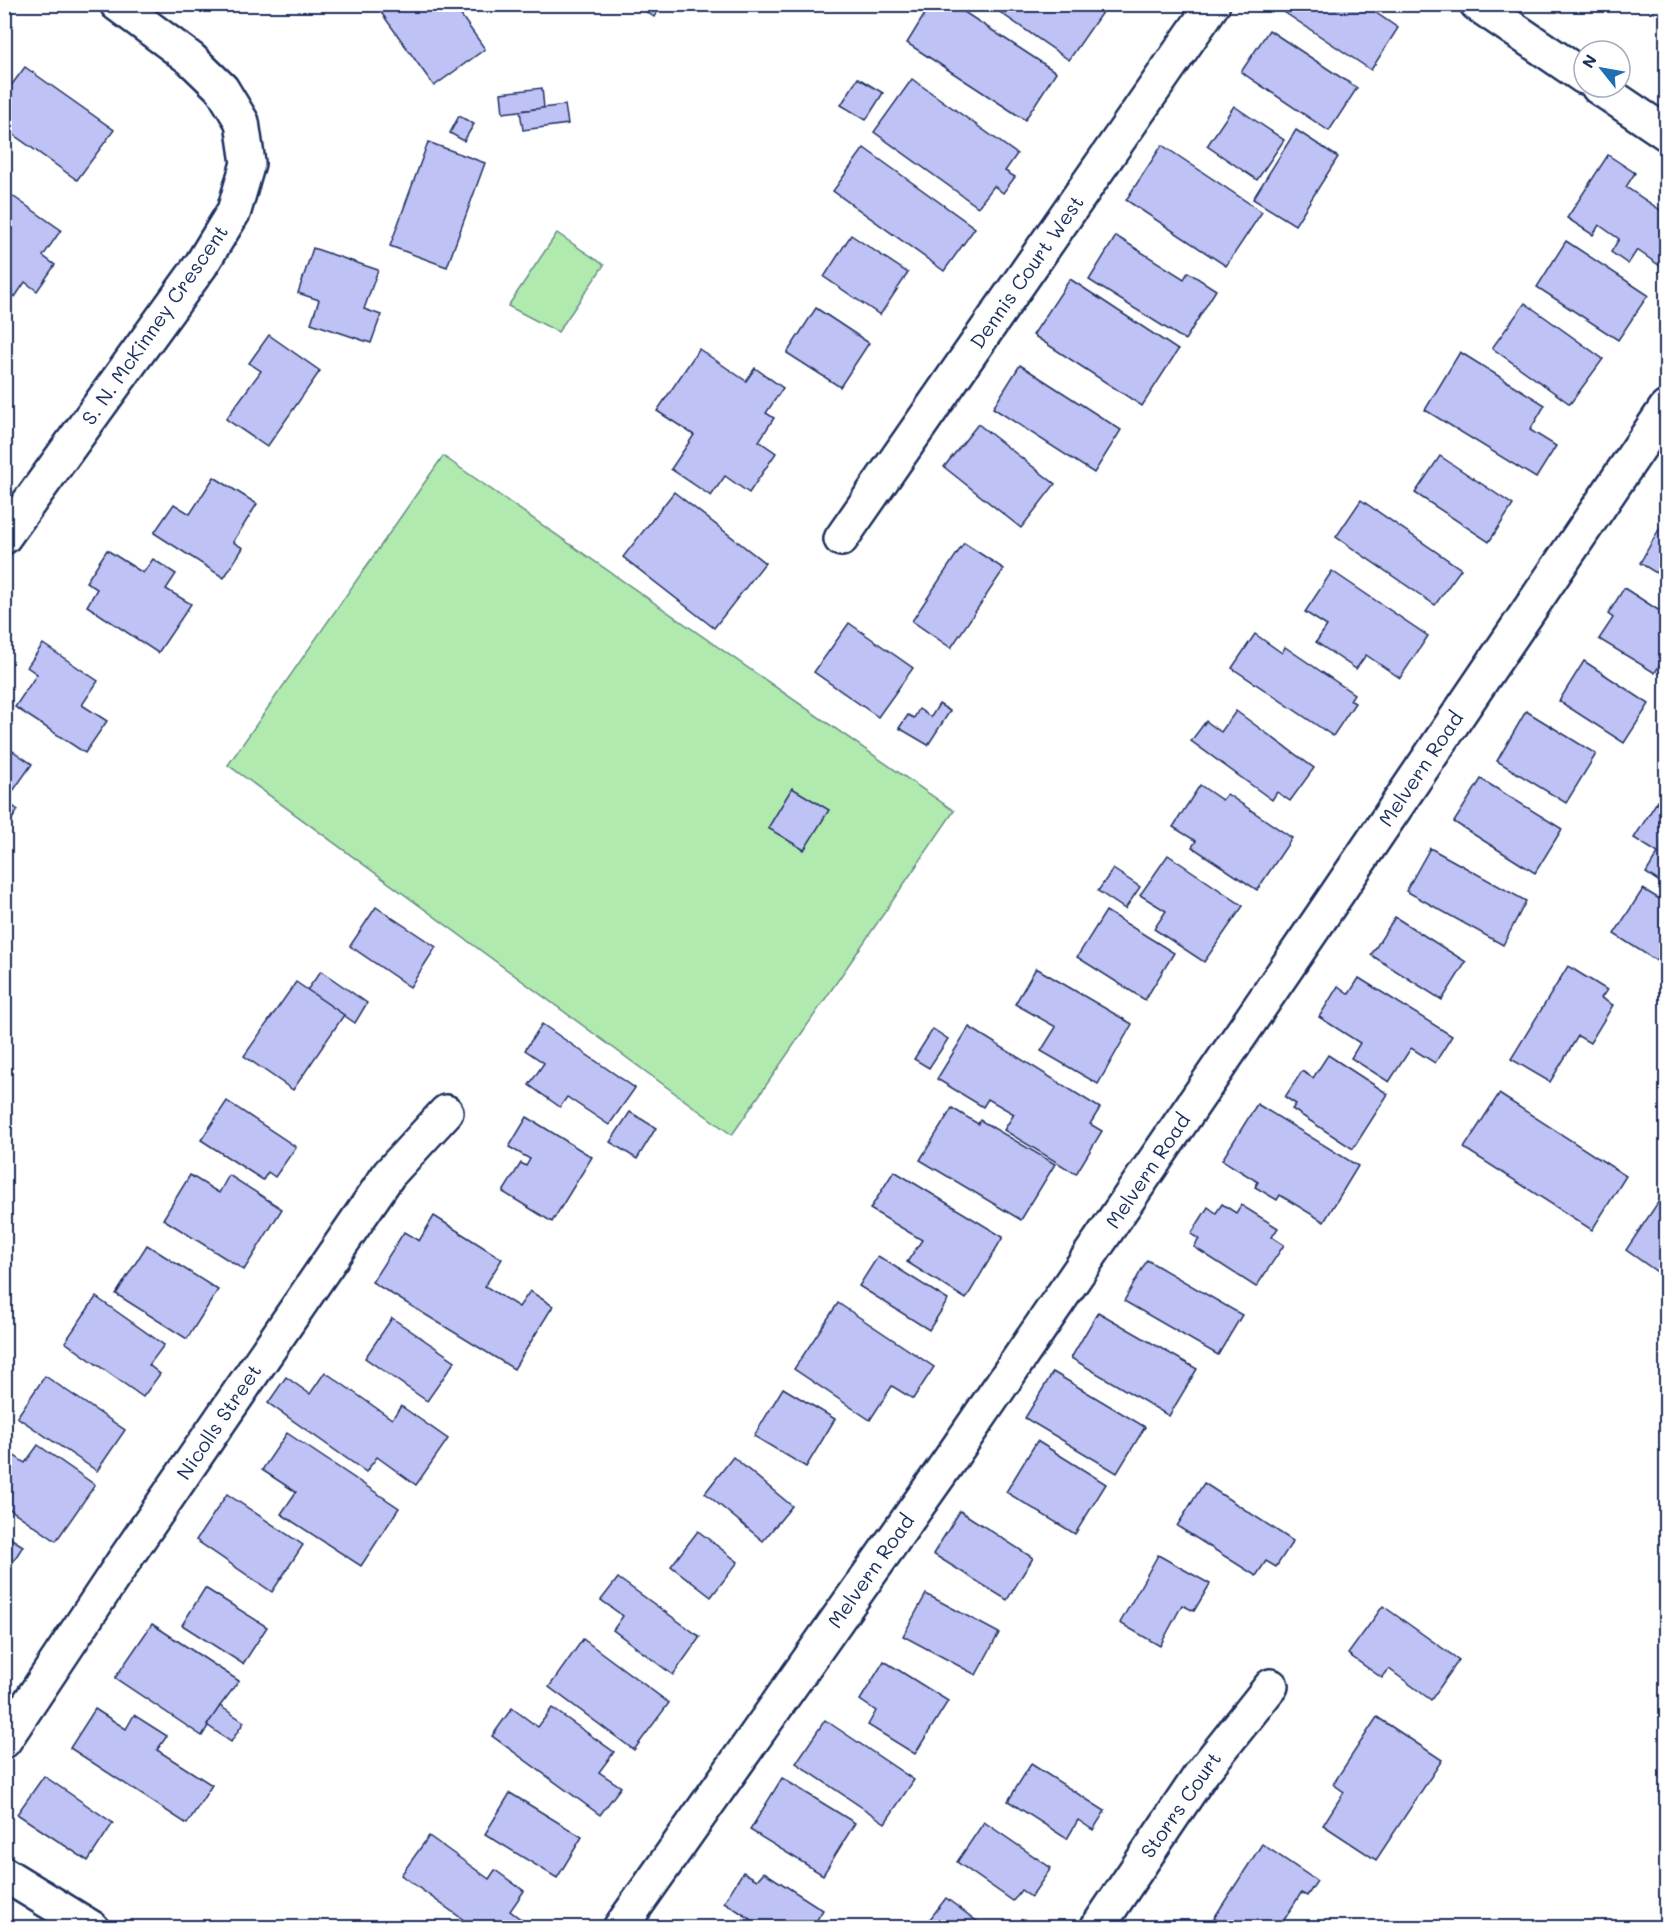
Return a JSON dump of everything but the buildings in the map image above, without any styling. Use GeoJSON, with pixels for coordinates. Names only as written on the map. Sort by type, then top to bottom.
{"type":"FeatureCollection","features":[{"type":"Feature","properties":{"kind":"street","name":"S. N. McKinney Crescent"},"geometry":{"type":"LineString","coordinates":[[4,537],[201,265],[234,211],[249,163],[242,122],[222,89],[191,59],[117,4]]}},
{"type":"Feature","properties":{"kind":"street","name":"Dennis Court West"},"geometry":{"type":"LineString","coordinates":[[841,539],[1213,4]]}},
{"type":"Feature","properties":{"kind":"street"},"geometry":{"type":"LineString","coordinates":[[1477,4],[1572,69]]}},
{"type":"Feature","properties":{"kind":"street"},"geometry":{"type":"LineString","coordinates":[[1619,99],[1663,124]]}},
{"type":"Feature","properties":{"kind":"street","name":"Melvern Road"},"geometry":{"type":"LineString","coordinates":[[620,1928],[956,1451],[1666,408]]}},
{"type":"Feature","properties":{"kind":"street","name":"Nicolls Street"},"geometry":{"type":"LineString","coordinates":[[4,1741],[130,1552],[389,1174],[446,1112]]}},
{"type":"Feature","properties":{"kind":"street","name":"Storrs Court"},"geometry":{"type":"LineString","coordinates":[[1097,1928],[1201,1774],[1271,1686]]}},
{"type":"Feature","properties":{"kind":"street"},"geometry":{"type":"LineString","coordinates":[[4,1874],[92,1928]]}},
{"type":"Feature","properties":{"kind":"green space"},"geometry":{"type":"Polygon","coordinates":[[[557,233],[604,265],[558,332],[508,306],[557,233]]]}},
{"type":"Feature","properties":{"kind":"green space"},"geometry":{"type":"Polygon","coordinates":[[[443,456],[954,811],[732,1135],[228,765],[443,456]]]}}]}
